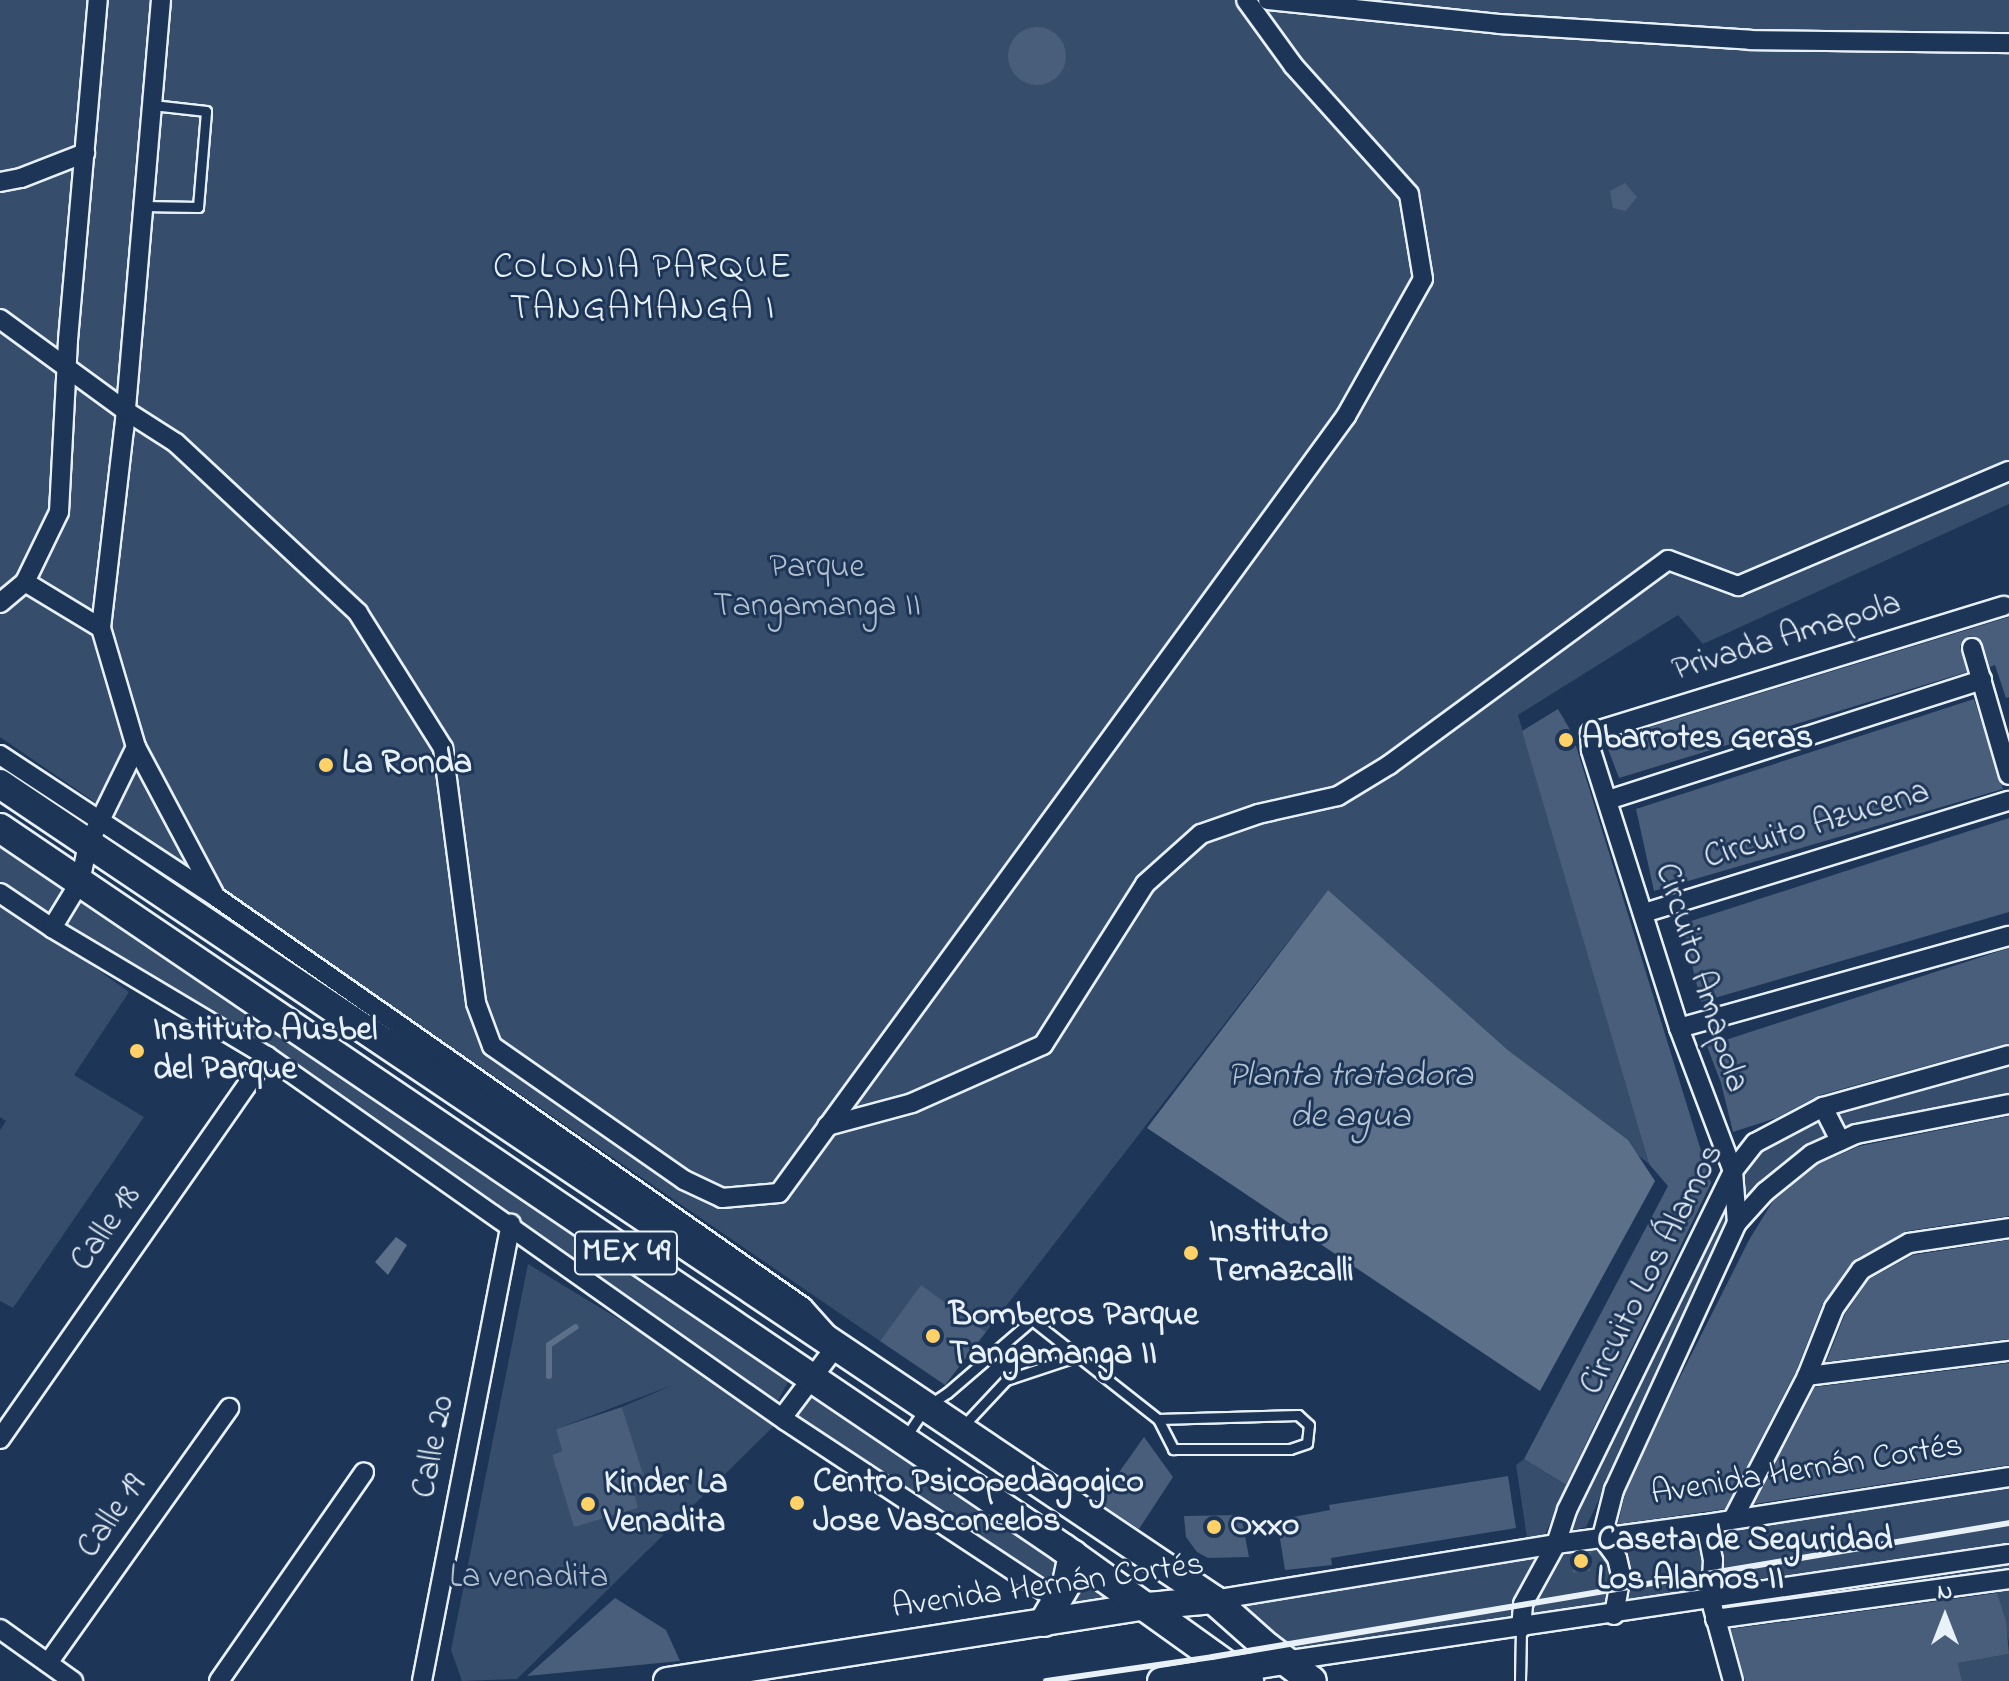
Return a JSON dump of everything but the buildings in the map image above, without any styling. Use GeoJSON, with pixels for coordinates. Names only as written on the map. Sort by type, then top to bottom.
{"type":"FeatureCollection","features":[{"type":"Feature","properties":{"kind":"main road","name":"MEX 49"},"geometry":{"type":"LineString","coordinates":[[0,784],[94,834],[558,1146],[926,1407],[1214,1600],[1284,1661],[1312,1681]]}},
{"type":"Feature","properties":{"kind":"main road","name":"MEX 49"},"geometry":{"type":"LineString","coordinates":[[0,828],[1073,1555],[1241,1675]]}},
{"type":"Feature","properties":{"kind":"main road"},"geometry":{"type":"LineString","coordinates":[[1050,1611],[1067,1583],[1073,1555]]}},
{"type":"Feature","properties":{"kind":"main road","name":"Avenida Hernán Cortés"},"geometry":{"type":"LineString","coordinates":[[667,1681],[1050,1611],[1214,1600]]}},
{"type":"Feature","properties":{"kind":"main road"},"geometry":{"type":"LineString","coordinates":[[1161,1681],[1241,1675],[1284,1661]]}},
{"type":"Feature","properties":{"kind":"street"},"geometry":{"type":"LineString","coordinates":[[0,603],[25,582],[59,512],[67,365],[98,0]]}},
{"type":"Feature","properties":{"kind":"street"},"geometry":{"type":"LineString","coordinates":[[161,0],[126,411],[101,628],[136,747],[216,897],[269,950]]}},
{"type":"Feature","properties":{"kind":"street"},"geometry":{"type":"LineString","coordinates":[[0,319],[126,411],[176,443],[358,613],[443,748],[476,1003],[492,1046],[684,1180],[722,1198],[779,1193],[1346,416],[1423,279],[1409,194],[1293,65],[1246,0]]}},
{"type":"Feature","properties":{"kind":"street"},"geometry":{"type":"LineString","coordinates":[[1268,0],[1499,24],[1750,40],[2009,43]]}},
{"type":"Feature","properties":{"kind":"street"},"geometry":{"type":"LineString","coordinates":[[0,182],[21,178],[85,153]]}},
{"type":"Feature","properties":{"kind":"street"},"geometry":{"type":"LineString","coordinates":[[827,1126],[912,1103],[1043,1045],[1145,884],[1201,834],[1258,814],[1338,796],[1389,765],[1668,560],[1738,586],[2009,471]]}},
{"type":"Feature","properties":{"kind":"street"},"geometry":{"type":"LineString","coordinates":[[25,582],[101,628]]}},
{"type":"Feature","properties":{"kind":"street","name":"Privada Amapola"},"geometry":{"type":"LineString","coordinates":[[1590,733],[2004,606]]}},
{"type":"Feature","properties":{"kind":"street"},"geometry":{"type":"LineString","coordinates":[[1972,648],[2009,775]]}},
{"type":"Feature","properties":{"kind":"street"},"geometry":{"type":"LineString","coordinates":[[1608,800],[1982,680]]}},
{"type":"Feature","properties":{"kind":"street","name":"Circuito Amapola"},"geometry":{"type":"LineString","coordinates":[[1590,733],[1591,750],[1679,1028],[1733,1171],[1737,1223]]}},
{"type":"Feature","properties":{"kind":"street"},"geometry":{"type":"LineString","coordinates":[[52,928],[80,882],[94,834],[136,747]]}},
{"type":"Feature","properties":{"kind":"street"},"geometry":{"type":"LineString","coordinates":[[0,755],[94,834],[216,897]]}},
{"type":"Feature","properties":{"kind":"street","name":"Circuito Azucena"},"geometry":{"type":"LineString","coordinates":[[1644,913],[2009,801]]}},
{"type":"Feature","properties":{"kind":"street"},"geometry":{"type":"LineString","coordinates":[[0,893],[52,928],[267,1056],[511,1224],[1050,1611]]}},
{"type":"Feature","properties":{"kind":"street"},"geometry":{"type":"LineString","coordinates":[[1679,1028],[2009,936]]}},
{"type":"Feature","properties":{"kind":"street","name":"Circuito Los Álamos"},"geometry":{"type":"LineString","coordinates":[[1521,1628],[1523,1604],[1556,1544],[1567,1510],[1733,1171],[1755,1143],[1823,1107],[2009,1055]]}},
{"type":"Feature","properties":{"kind":"street","name":"Calle 18"},"geometry":{"type":"LineString","coordinates":[[0,1439],[267,1056]]}},
{"type":"Feature","properties":{"kind":"street","name":"Circuito Los Álamos"},"geometry":{"type":"LineString","coordinates":[[1602,1537],[1614,1490],[1737,1223],[1765,1192],[1812,1154],[1856,1134],[2009,1104]]}},
{"type":"Feature","properties":{"kind":"street"},"geometry":{"type":"LineString","coordinates":[[1823,1107],[1840,1141]]}},
{"type":"Feature","properties":{"kind":"street","name":"Calle 20"},"geometry":{"type":"LineString","coordinates":[[422,1681],[511,1224]]}},
{"type":"Feature","properties":{"kind":"street"},"geometry":{"type":"LineString","coordinates":[[1733,1519],[1807,1376],[1834,1308],[1861,1270],[1909,1243],[2009,1228]]}},
{"type":"Feature","properties":{"kind":"street"},"geometry":{"type":"LineString","coordinates":[[782,1418],[837,1345]]}},
{"type":"Feature","properties":{"kind":"street"},"geometry":{"type":"LineString","coordinates":[[1807,1376],[2009,1351]]}},
{"type":"Feature","properties":{"kind":"street","name":"Calle 19"},"geometry":{"type":"LineString","coordinates":[[48,1663],[229,1408]]}},
{"type":"Feature","properties":{"kind":"street"},"geometry":{"type":"LineString","coordinates":[[219,1681],[364,1472]]}},
{"type":"Feature","properties":{"kind":"street","name":"Avenida Hernán Cortés"},"geometry":{"type":"LineString","coordinates":[[1214,1600],[1556,1544],[2009,1477]]}},
{"type":"Feature","properties":{"kind":"street"},"geometry":{"type":"LineString","coordinates":[[1706,1524],[1713,1560],[1713,1610],[1733,1681]]}},
{"type":"Feature","properties":{"kind":"street"},"geometry":{"type":"LineString","coordinates":[[1602,1537],[1617,1558],[1621,1575],[1614,1615]]}},
{"type":"Feature","properties":{"kind":"street"},"geometry":{"type":"LineString","coordinates":[[1713,1610],[2009,1554]]}},
{"type":"Feature","properties":{"kind":"street"},"geometry":{"type":"LineString","coordinates":[[1284,1661],[1614,1615],[1713,1610],[2009,1579]]}},
{"type":"Feature","properties":{"kind":"street"},"geometry":{"type":"LineString","coordinates":[[0,1629],[73,1681]]}},
{"type":"Feature","properties":{"kind":"lane"},"geometry":{"type":"LineString","coordinates":[[143,206],[198,207],[206,111],[152,105]]}},
{"type":"Feature","properties":{"kind":"lane"},"geometry":{"type":"LineString","coordinates":[[903,1441],[926,1407],[947,1393],[1032,1320],[1158,1419],[1173,1449],[1290,1449],[1307,1443],[1309,1425],[1298,1415],[1158,1419]]}},
{"type":"Feature","properties":{"kind":"lane"},"geometry":{"type":"LineString","coordinates":[[961,1429],[1006,1380],[1078,1356]]}},
{"type":"Feature","properties":{"kind":"lane"},"geometry":{"type":"LineString","coordinates":[[1520,1681],[1521,1628]]}},
{"type":"Feature","properties":{"kind":"green space","name":"Parque Tangamanga II"},"geometry":{"type":"Polygon","coordinates":[[[0,0],[2009,0],[2009,504],[1703,644],[1678,615],[1518,715],[1649,1164],[1509,1051],[1328,890],[986,1332],[921,1286],[880,1341],[0,737],[0,0]]]}},
{"type":"Feature","properties":{"kind":"green space"},"geometry":{"type":"Polygon","coordinates":[[[0,841],[67,887],[49,919],[0,885],[0,841]]]}},
{"type":"Feature","properties":{"kind":"green space"},"geometry":{"type":"Polygon","coordinates":[[[0,900],[129,992],[74,1075],[144,1117],[13,1308],[0,1301],[0,1130],[6,1121],[0,1117],[0,900]]]}},
{"type":"Feature","properties":{"kind":"green space"},"geometry":{"type":"Polygon","coordinates":[[[79,902],[796,1368],[777,1402],[66,926],[79,902]]]}},
{"type":"Feature","properties":{"kind":"green space"},"geometry":{"type":"Polygon","coordinates":[[[2009,1066],[2009,1098],[1841,1133],[1737,1208],[1586,1527],[1560,1533],[1726,1186],[1761,1146],[1838,1111],[2009,1066]]]}},
{"type":"Feature","properties":{"kind":"green space","name":"La venadita"},"geometry":{"type":"Polygon","coordinates":[[[528,1264],[782,1418],[517,1679],[462,1681],[451,1650],[528,1264]],[[673,1385],[556,1429],[562,1451],[552,1455],[574,1526],[638,1508],[633,1487],[645,1484],[622,1407],[673,1385]]]}},
{"type":"Feature","properties":{"kind":"green space"},"geometry":{"type":"Polygon","coordinates":[[[809,1391],[1067,1566],[1049,1596],[786,1421],[809,1391]]]}},
{"type":"Feature","properties":{"kind":"green space"},"geometry":{"type":"Polygon","coordinates":[[[1524,1459],[1567,1486],[1541,1543],[1528,1544],[1516,1465],[1524,1459]]]}},
{"type":"Feature","properties":{"kind":"green space"},"geometry":{"type":"Polygon","coordinates":[[[2009,1483],[2009,1572],[1727,1616],[1718,1529],[2009,1483]]]}},
{"type":"Feature","properties":{"kind":"green space"},"geometry":{"type":"Polygon","coordinates":[[[1705,1530],[1710,1599],[1528,1622],[1530,1605],[1550,1555],[1571,1552],[1573,1573],[1590,1571],[1591,1547],[1705,1530]]]}},
{"type":"Feature","properties":{"kind":"green space"},"geometry":{"type":"Polygon","coordinates":[[[1535,1558],[1517,1602],[1514,1624],[1292,1654],[1235,1604],[1535,1558]]]}},
{"type":"Feature","properties":{"kind":"green space"},"geometry":{"type":"Polygon","coordinates":[[[1080,1569],[1121,1598],[1059,1611],[1080,1569]]]}},
{"type":"Feature","properties":{"kind":"green space"},"geometry":{"type":"Polygon","coordinates":[[[2009,1581],[2009,1642],[1994,1582],[2009,1581]]]}},
{"type":"Feature","properties":{"kind":"green space"},"geometry":{"type":"Polygon","coordinates":[[[2009,1654],[2009,1681],[1962,1681],[1958,1663],[2009,1654]]]}},
{"type":"Feature","properties":{"kind":"water","name":"Planta tratadora de agua"},"geometry":{"type":"Polygon","coordinates":[[[1328,890],[1509,1051],[1628,1140],[1655,1181],[1540,1391],[1147,1128],[1328,890]]]}},
{"type":"Feature","properties":{"kind":"water"},"geometry":{"type":"Polygon","coordinates":[[[396,1237],[407,1245],[388,1275],[375,1262],[396,1237]]]}},
{"type":"Feature","properties":{"kind":"waterway"},"geometry":{"type":"LineString","coordinates":[[549,1376],[549,1345],[576,1327]]}},
{"type":"Feature","properties":{"kind":"railway"},"geometry":{"type":"LineString","coordinates":[[1046,1681],[1212,1657],[2009,1523]]}},
{"type":"Feature","properties":{"kind":"place","name":"Abarrotes Geras"},"geometry":{"type":"Point","coordinates":[1566,740]}},
{"type":"Feature","properties":{"kind":"place","name":"La Ronda"},"geometry":{"type":"Point","coordinates":[326,765]}},
{"type":"Feature","properties":{"kind":"place","name":"Instituto Ausbel del Parque"},"geometry":{"type":"Point","coordinates":[137,1051]}},
{"type":"Feature","properties":{"kind":"place","name":"Instituto Temazcalli"},"geometry":{"type":"Point","coordinates":[1191,1253]}},
{"type":"Feature","properties":{"kind":"place","name":"Bomberos Parque Tangamanga II"},"geometry":{"type":"Point","coordinates":[933,1336]}},
{"type":"Feature","properties":{"kind":"place","name":"Centro Psicopedagogico Jose Vasconcelos"},"geometry":{"type":"Point","coordinates":[797,1503]}},
{"type":"Feature","properties":{"kind":"place","name":"Kinder La Venadita"},"geometry":{"type":"Point","coordinates":[588,1504]}},
{"type":"Feature","properties":{"kind":"place","name":"Oxxo"},"geometry":{"type":"Point","coordinates":[1214,1527]}},
{"type":"Feature","properties":{"kind":"place","name":"Caseta de Seguridad Los Alamos II"},"geometry":{"type":"Point","coordinates":[1581,1561]}},
{"type":"Feature","properties":{"kind":"district","name":"COLONIA PARQUE TANGAMANGA I"},"geometry":{"type":"Point","coordinates":[643,288]}}]}
